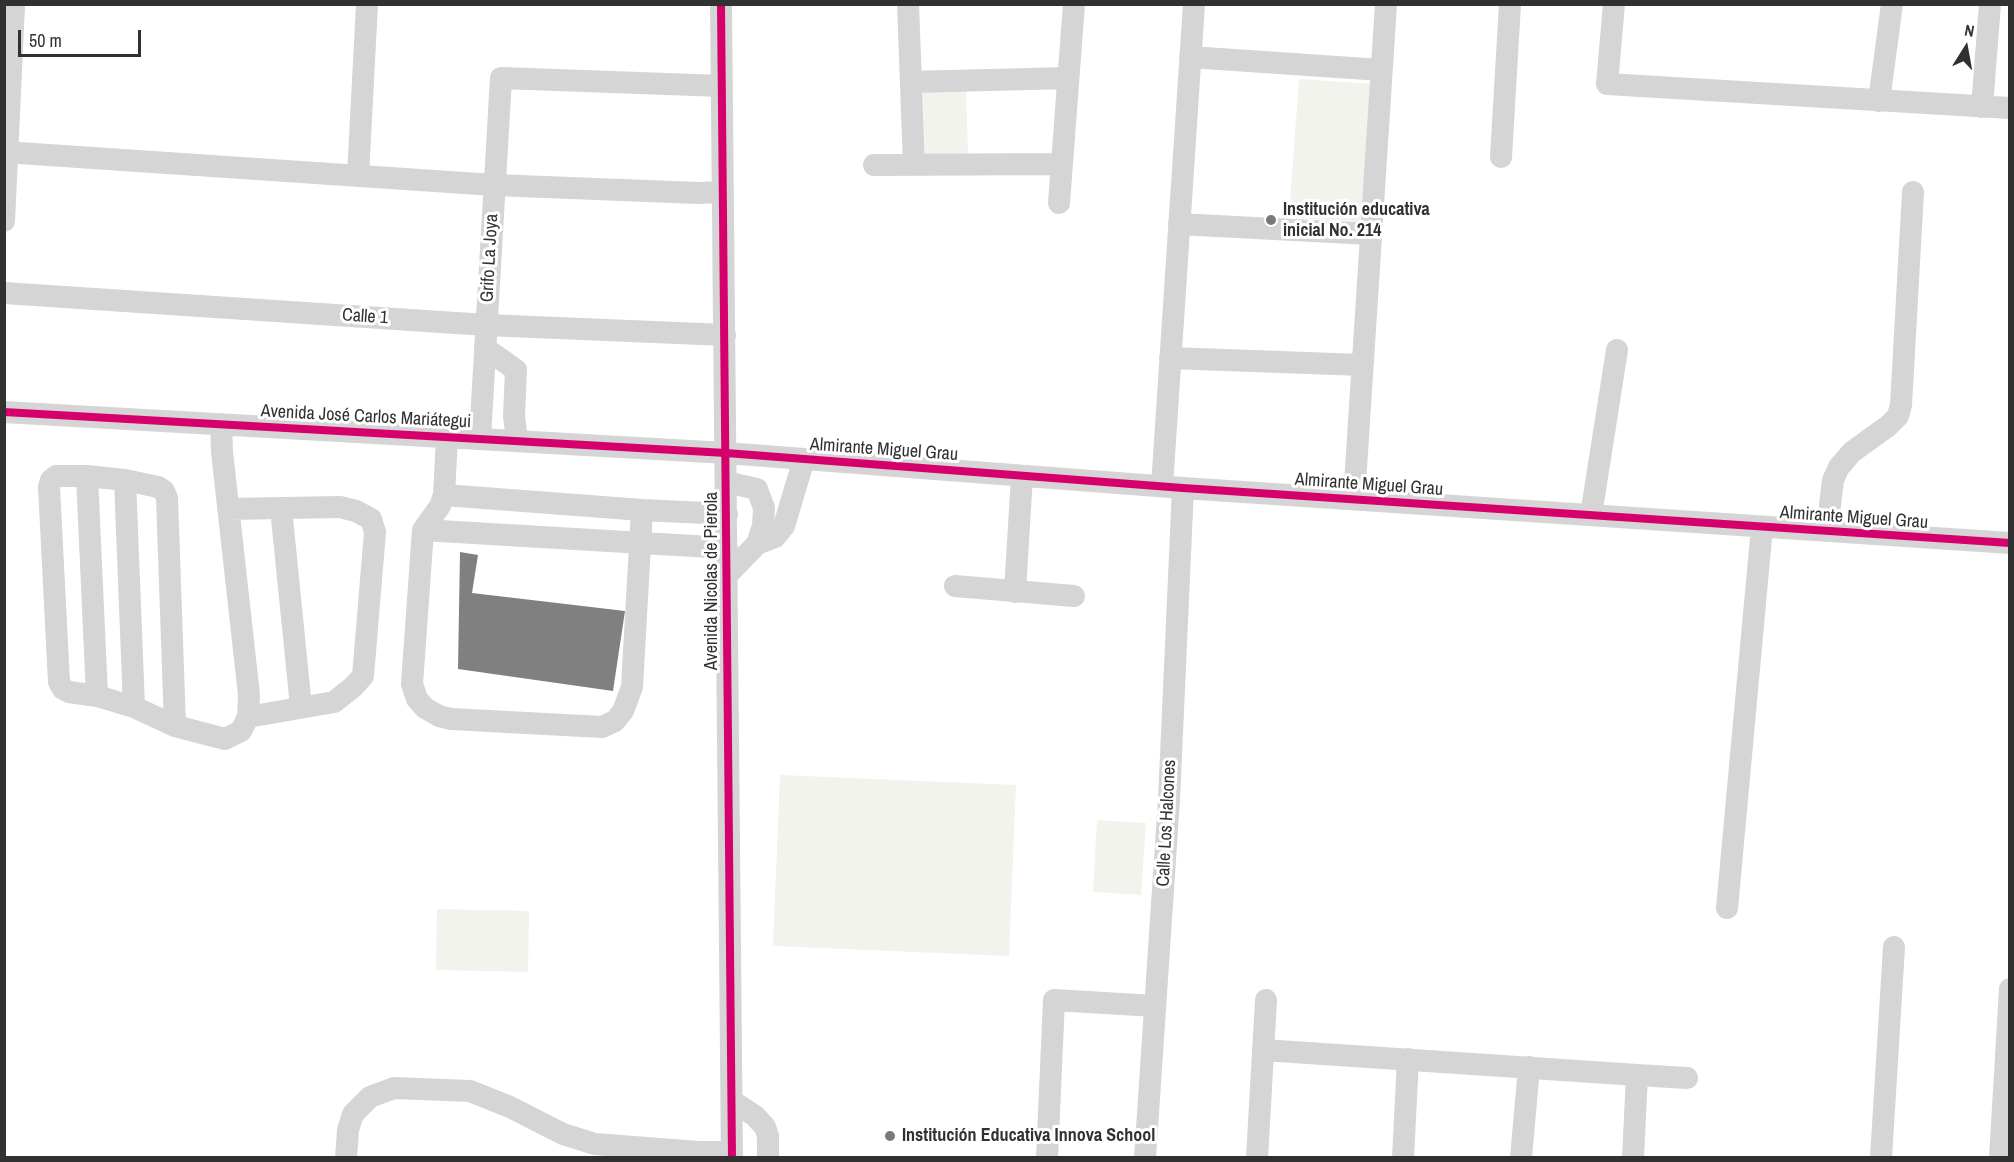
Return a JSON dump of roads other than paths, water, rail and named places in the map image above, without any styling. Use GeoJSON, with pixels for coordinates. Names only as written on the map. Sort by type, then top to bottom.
{"type":"FeatureCollection","features":[{"type":"Feature","properties":{"kind":"street"},"geometry":{"type":"LineString","coordinates":[[358,176],[367,4]]}},
{"type":"Feature","properties":{"kind":"street","name":"Avenida Nicolas de Pierola"},"geometry":{"type":"LineString","coordinates":[[721,4],[732,1155]]}},
{"type":"Feature","properties":{"kind":"street"},"geometry":{"type":"LineString","coordinates":[[908,4],[914,165]]}},
{"type":"Feature","properties":{"kind":"street"},"geometry":{"type":"LineString","coordinates":[[1059,203],[1074,4]]}},
{"type":"Feature","properties":{"kind":"street","name":"Calle Los Halcones"},"geometry":{"type":"LineString","coordinates":[[1145,1158],[1169,800],[1173,487],[1170,358],[1194,4]]}},
{"type":"Feature","properties":{"kind":"street"},"geometry":{"type":"LineString","coordinates":[[1353,499],[1386,4]]}},
{"type":"Feature","properties":{"kind":"street"},"geometry":{"type":"LineString","coordinates":[[1501,157],[1510,4]]}},
{"type":"Feature","properties":{"kind":"street"},"geometry":{"type":"LineString","coordinates":[[1614,4],[1607,84],[2010,108]]}},
{"type":"Feature","properties":{"kind":"street"},"geometry":{"type":"LineString","coordinates":[[1879,101],[1892,4]]}},
{"type":"Feature","properties":{"kind":"street"},"geometry":{"type":"LineString","coordinates":[[4,221],[12,8]]}},
{"type":"Feature","properties":{"kind":"street"},"geometry":{"type":"LineString","coordinates":[[1982,106],[1996,11]]}},
{"type":"Feature","properties":{"kind":"street"},"geometry":{"type":"LineString","coordinates":[[1190,57],[1381,70]]}},
{"type":"Feature","properties":{"kind":"street","name":"Grifo La Joya"},"geometry":{"type":"LineString","coordinates":[[480,438],[501,78],[722,86]]}},
{"type":"Feature","properties":{"kind":"street"},"geometry":{"type":"LineString","coordinates":[[911,82],[1068,78]]}},
{"type":"Feature","properties":{"kind":"street"},"geometry":{"type":"LineString","coordinates":[[6,152],[494,185],[723,192]]}},
{"type":"Feature","properties":{"kind":"street"},"geometry":{"type":"LineString","coordinates":[[874,165],[1062,164]]}},
{"type":"Feature","properties":{"kind":"street"},"geometry":{"type":"LineString","coordinates":[[1827,531],[1833,480],[1839,467],[1852,452],[1888,426],[1898,416],[1901,405],[1913,192]]}},
{"type":"Feature","properties":{"kind":"street"},"geometry":{"type":"LineString","coordinates":[[1179,224],[1370,234]]}},
{"type":"Feature","properties":{"kind":"street","name":"Calle 1"},"geometry":{"type":"LineString","coordinates":[[4,293],[486,325],[725,335]]}},
{"type":"Feature","properties":{"kind":"street"},"geometry":{"type":"LineString","coordinates":[[485,348],[516,370],[514,416],[517,440]]}},
{"type":"Feature","properties":{"kind":"street"},"geometry":{"type":"LineString","coordinates":[[1591,515],[1617,350]]}},
{"type":"Feature","properties":{"kind":"street"},"geometry":{"type":"LineString","coordinates":[[1170,358],[1362,365]]}},
{"type":"Feature","properties":{"kind":"street","name":"Avenida José Carlos Mariátegui"},"geometry":{"type":"LineString","coordinates":[[4,412],[726,453]]}},
{"type":"Feature","properties":{"kind":"street"},"geometry":{"type":"LineString","coordinates":[[481,415],[514,416]]}},
{"type":"Feature","properties":{"kind":"street"},"geometry":{"type":"LineString","coordinates":[[175,726],[167,498],[164,491],[158,487],[126,480],[87,476],[56,476],[51,480],[49,487],[59,682],[63,689],[134,707],[175,726],[225,739],[241,731],[248,717],[249,695],[221,424]]}},
{"type":"Feature","properties":{"kind":"street"},"geometry":{"type":"LineString","coordinates":[[447,437],[444,495],[440,506],[423,530],[412,684],[417,699],[425,708],[439,716],[452,719],[602,727],[615,721],[623,711],[632,687],[642,510]]}},
{"type":"Feature","properties":{"kind":"street","name":"Almirante Miguel Grau"},"geometry":{"type":"LineString","coordinates":[[726,453],[1173,487],[2010,543]]}},
{"type":"Feature","properties":{"kind":"street"},"geometry":{"type":"LineString","coordinates":[[757,455],[757,489],[764,508],[763,526],[757,544]]}},
{"type":"Feature","properties":{"kind":"street"},"geometry":{"type":"LineString","coordinates":[[727,575],[757,544],[775,537],[784,526],[804,459]]}},
{"type":"Feature","properties":{"kind":"street"},"geometry":{"type":"LineString","coordinates":[[87,476],[97,696]]}},
{"type":"Feature","properties":{"kind":"street"},"geometry":{"type":"LineString","coordinates":[[1015,591],[1022,476]]}},
{"type":"Feature","properties":{"kind":"street"},"geometry":{"type":"LineString","coordinates":[[126,480],[134,707]]}},
{"type":"Feature","properties":{"kind":"street"},"geometry":{"type":"LineString","coordinates":[[726,482],[757,489]]}},
{"type":"Feature","properties":{"kind":"street"},"geometry":{"type":"LineString","coordinates":[[444,495],[727,514]]}},
{"type":"Feature","properties":{"kind":"street"},"geometry":{"type":"LineString","coordinates":[[228,509],[340,507],[356,511],[371,519],[375,532],[363,676],[334,702],[248,717]]}},
{"type":"Feature","properties":{"kind":"street"},"geometry":{"type":"LineString","coordinates":[[281,508],[301,707]]}},
{"type":"Feature","properties":{"kind":"street"},"geometry":{"type":"LineString","coordinates":[[1727,908],[1762,527]]}},
{"type":"Feature","properties":{"kind":"street"},"geometry":{"type":"LineString","coordinates":[[423,530],[727,548]]}},
{"type":"Feature","properties":{"kind":"street"},"geometry":{"type":"LineString","coordinates":[[955,586],[1074,596]]}},
{"type":"Feature","properties":{"kind":"street"},"geometry":{"type":"LineString","coordinates":[[1881,1158],[1894,947]]}},
{"type":"Feature","properties":{"kind":"street"},"geometry":{"type":"LineString","coordinates":[[2000,1158],[2010,989]]}},
{"type":"Feature","properties":{"kind":"street"},"geometry":{"type":"LineString","coordinates":[[1047,1158],[1054,1000],[1155,1006]]}},
{"type":"Feature","properties":{"kind":"street"},"geometry":{"type":"LineString","coordinates":[[1257,1158],[1266,1000]]}},
{"type":"Feature","properties":{"kind":"street"},"geometry":{"type":"LineString","coordinates":[[1263,1050],[1687,1078]]}},
{"type":"Feature","properties":{"kind":"street"},"geometry":{"type":"LineString","coordinates":[[1403,1158],[1408,1059]]}},
{"type":"Feature","properties":{"kind":"street"},"geometry":{"type":"LineString","coordinates":[[1521,1158],[1528,1067]]}},
{"type":"Feature","properties":{"kind":"street"},"geometry":{"type":"LineString","coordinates":[[1633,1158],[1637,1075]]}},
{"type":"Feature","properties":{"kind":"street"},"geometry":{"type":"LineString","coordinates":[[346,1158],[348,1130],[353,1114],[370,1097],[394,1088],[470,1091],[510,1107],[562,1134],[595,1144],[732,1155]]}},
{"type":"Feature","properties":{"kind":"street"},"geometry":{"type":"LineString","coordinates":[[732,1101],[755,1116],[765,1127],[768,1136],[768,1158]]}},
{"type":"Feature","properties":{"kind":"place","name":"Institución educativa inicial No. 214"},"geometry":{"type":"Point","coordinates":[1271,220]}},
{"type":"Feature","properties":{"kind":"place","name":"Institución Educativa Innova School"},"geometry":{"type":"Point","coordinates":[890,1136]}}]}
